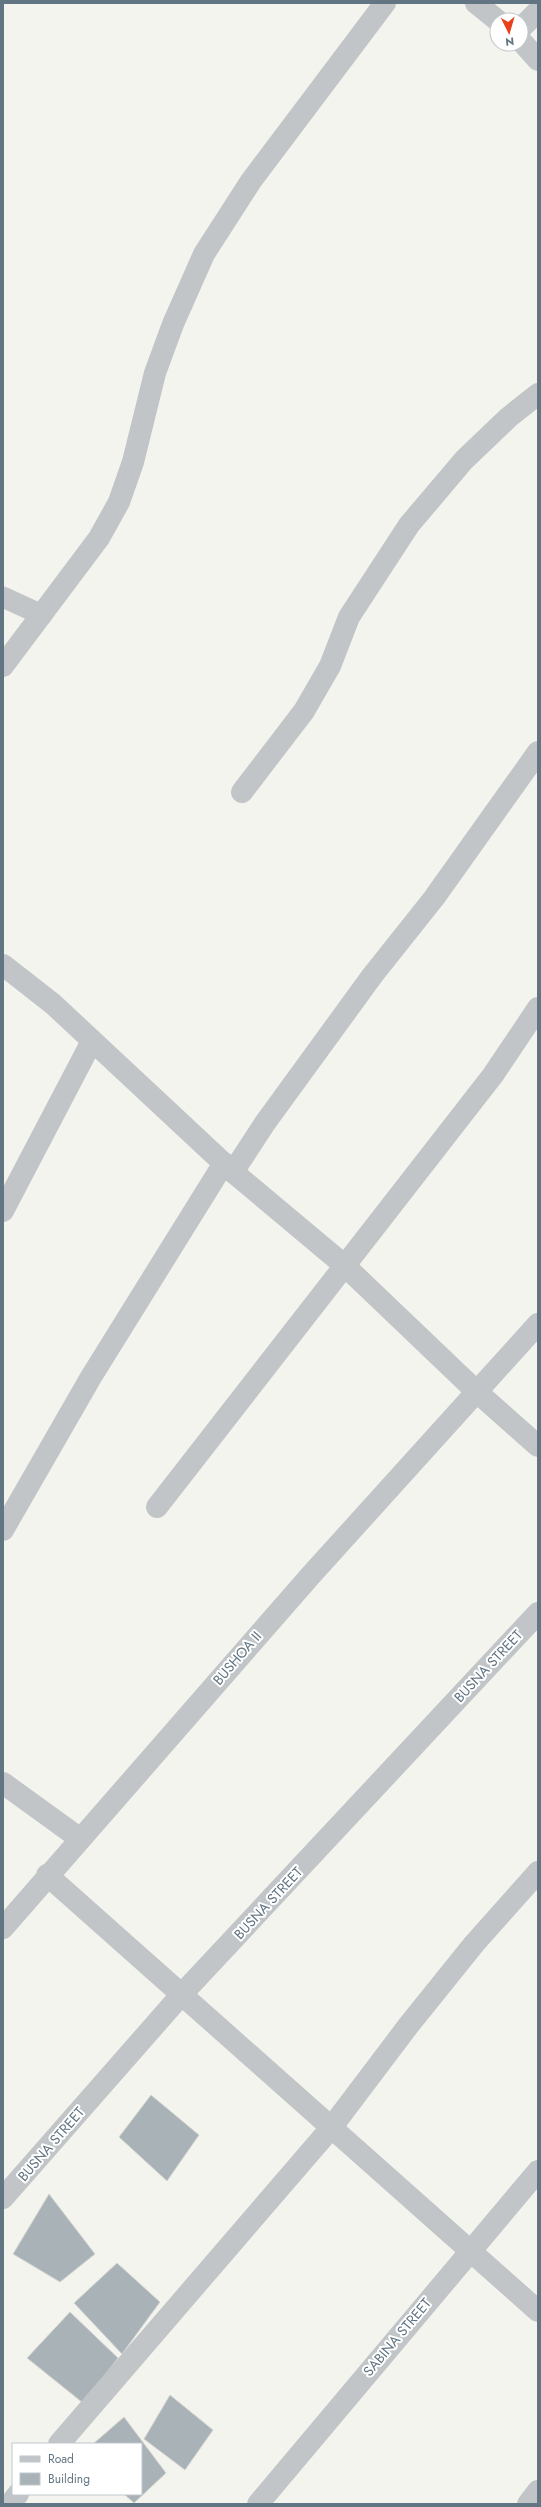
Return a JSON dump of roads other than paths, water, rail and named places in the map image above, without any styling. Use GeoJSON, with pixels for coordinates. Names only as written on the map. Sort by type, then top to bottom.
{"type":"FeatureCollection","features":[{"type":"Feature","properties":{"kind":"street"},"geometry":{"type":"LineString","coordinates":[[3,666],[99,538],[119,502],[133,462],[158,366],[173,324],[204,254],[251,180],[385,3]]}},
{"type":"Feature","properties":{"kind":"street"},"geometry":{"type":"LineString","coordinates":[[476,3],[489,14]]}},
{"type":"Feature","properties":{"kind":"street"},"geometry":{"type":"LineString","coordinates":[[529,20],[538,11]]}},
{"type":"Feature","properties":{"kind":"street"},"geometry":{"type":"LineString","coordinates":[[529,50],[538,60]]}},
{"type":"Feature","properties":{"kind":"street"},"geometry":{"type":"LineString","coordinates":[[242,792],[304,711],[330,666],[349,617],[409,525],[464,460],[508,416],[538,394]]}},
{"type":"Feature","properties":{"kind":"street"},"geometry":{"type":"LineString","coordinates":[[3,1530],[91,1377],[228,1167],[266,1122],[372,976],[434,898],[538,752]]}},
{"type":"Feature","properties":{"kind":"street"},"geometry":{"type":"LineString","coordinates":[[3,965],[53,1004],[228,1167],[344,1265],[476,1392],[538,1446]]}},
{"type":"Feature","properties":{"kind":"street"},"geometry":{"type":"LineString","coordinates":[[157,1507],[493,1075],[538,1008]]}},
{"type":"Feature","properties":{"kind":"street"},"geometry":{"type":"LineString","coordinates":[[3,1211],[92,1041]]}},
{"type":"Feature","properties":{"kind":"street","name":"BUSHOA II"},"geometry":{"type":"LineString","coordinates":[[3,1928],[79,1838],[311,1575],[538,1324]]}},
{"type":"Feature","properties":{"kind":"street","name":"BUSNA STREET"},"geometry":{"type":"LineString","coordinates":[[3,2198],[182,1994],[538,1612]]}},
{"type":"Feature","properties":{"kind":"street"},"geometry":{"type":"LineString","coordinates":[[3,1783],[79,1838]]}},
{"type":"Feature","properties":{"kind":"street"},"geometry":{"type":"LineString","coordinates":[[60,2443],[331,2128],[408,2026],[474,1944],[538,1872]]}},
{"type":"Feature","properties":{"kind":"street"},"geometry":{"type":"LineString","coordinates":[[47,1876],[538,2311]]}},
{"type":"Feature","properties":{"kind":"street","name":"SABINA STREET"},"geometry":{"type":"LineString","coordinates":[[258,2504],[470,2250],[538,2171]]}},
{"type":"Feature","properties":{"kind":"street"},"geometry":{"type":"LineString","coordinates":[[528,2504],[538,2491]]}},
{"type":"Feature","properties":{"kind":"street"},"geometry":{"type":"LineString","coordinates":[[10,2504],[17,2495]]}},
{"type":"Feature","properties":{"kind":"lane"},"geometry":{"type":"LineString","coordinates":[[3,597],[42,614]]}}]}
